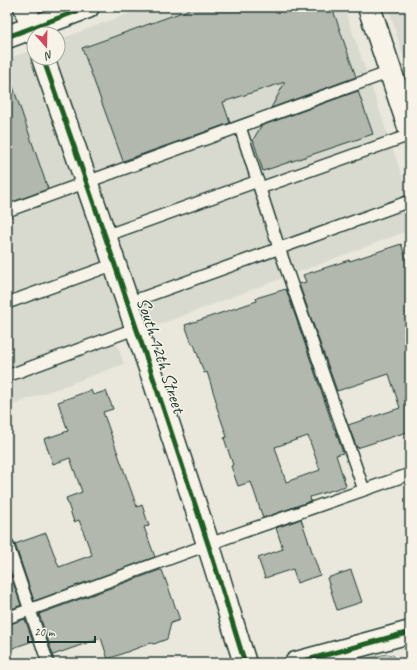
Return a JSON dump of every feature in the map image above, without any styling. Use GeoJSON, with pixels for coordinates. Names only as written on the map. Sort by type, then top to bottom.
{"type":"FeatureCollection","features":[{"type":"Feature","properties":{"kind":"street"},"geometry":{"type":"LineString","coordinates":[[25,7],[31,26]]}},
{"type":"Feature","properties":{"kind":"street"},"geometry":{"type":"LineString","coordinates":[[44,26],[88,7]]}},
{"type":"Feature","properties":{"kind":"street"},"geometry":{"type":"LineString","coordinates":[[368,7],[410,130]]}},
{"type":"Feature","properties":{"kind":"street"},"geometry":{"type":"LineString","coordinates":[[7,37],[26,33]]}},
{"type":"Feature","properties":{"kind":"street","name":"South 12th Street"},"geometry":{"type":"LineString","coordinates":[[46,66],[137,328],[245,663]]}},
{"type":"Feature","properties":{"kind":"street"},"geometry":{"type":"LineString","coordinates":[[296,663],[410,632]]}},
{"type":"Feature","properties":{"kind":"lane"},"geometry":{"type":"LineString","coordinates":[[7,211],[390,72]]}},
{"type":"Feature","properties":{"kind":"lane"},"geometry":{"type":"LineString","coordinates":[[240,127],[279,248],[364,490]]}},
{"type":"Feature","properties":{"kind":"lane"},"geometry":{"type":"LineString","coordinates":[[105,236],[410,135]]}},
{"type":"Feature","properties":{"kind":"lane"},"geometry":{"type":"LineString","coordinates":[[128,303],[410,201]]}},
{"type":"Feature","properties":{"kind":"lane"},"geometry":{"type":"LineString","coordinates":[[7,303],[115,264]]}},
{"type":"Feature","properties":{"kind":"lane"},"geometry":{"type":"LineString","coordinates":[[7,376],[137,328]]}},
{"type":"Feature","properties":{"kind":"lane"},"geometry":{"type":"LineString","coordinates":[[7,618],[410,474]]}},
{"type":"Feature","properties":{"kind":"lane"},"geometry":{"type":"LineString","coordinates":[[7,543],[48,663]]}},
{"type":"Feature","properties":{"kind":"shaded area"},"geometry":{"type":"Polygon","coordinates":[[[146,7],[344,7],[410,199],[410,230],[116,341],[124,364],[7,407],[7,59],[26,52],[26,66],[66,66],[66,37],[146,7]]]}},
{"type":"Feature","properties":{"kind":"shaded area"},"geometry":{"type":"Polygon","coordinates":[[[388,7],[410,7],[410,76],[398,39],[388,7]]]}},
{"type":"Feature","properties":{"kind":"shaded area"},"geometry":{"type":"Polygon","coordinates":[[[387,654],[393,655],[398,663],[354,663],[364,659],[387,654]]]}},
{"type":"Feature","properties":{"kind":"building"},"geometry":{"type":"Polygon","coordinates":[[[188,7],[332,7],[356,77],[271,108],[285,82],[223,102],[230,123],[123,161],[82,48],[188,10],[188,7]]]}},
{"type":"Feature","properties":{"kind":"building"},"geometry":{"type":"Polygon","coordinates":[[[7,78],[10,78],[48,189],[7,204],[7,78]]]}},
{"type":"Feature","properties":{"kind":"building"},"geometry":{"type":"Polygon","coordinates":[[[358,91],[373,134],[263,171],[253,140],[261,126],[358,91]]]}},
{"type":"Feature","properties":{"kind":"building"},"geometry":{"type":"Polygon","coordinates":[[[401,244],[410,269],[410,431],[357,448],[348,425],[400,408],[389,374],[337,391],[299,284],[306,282],[303,275],[401,244]]]}},
{"type":"Feature","properties":{"kind":"building"},"geometry":{"type":"Polygon","coordinates":[[[286,289],[343,453],[336,455],[346,486],[310,497],[311,501],[263,518],[251,482],[238,486],[224,438],[227,437],[207,372],[204,373],[194,344],[192,344],[185,325],[257,301],[256,298],[286,289]],[[308,436],[275,447],[286,482],[320,470],[308,436]]]}},
{"type":"Feature","properties":{"kind":"building"},"geometry":{"type":"Polygon","coordinates":[[[91,390],[93,395],[106,391],[113,409],[103,412],[137,507],[142,505],[149,526],[144,527],[155,557],[34,601],[15,544],[46,533],[59,567],[92,555],[79,520],[74,522],[66,498],[82,492],[70,458],[53,464],[44,439],[68,431],[58,402],[91,390]]]}},
{"type":"Feature","properties":{"kind":"building"},"geometry":{"type":"Polygon","coordinates":[[[301,519],[320,575],[297,583],[293,569],[265,578],[258,558],[283,549],[276,528],[301,519]]]}},
{"type":"Feature","properties":{"kind":"building"},"geometry":{"type":"Polygon","coordinates":[[[7,565],[21,605],[7,611],[7,565]]]}},
{"type":"Feature","properties":{"kind":"building"},"geometry":{"type":"Polygon","coordinates":[[[162,570],[180,620],[171,623],[167,639],[154,644],[151,643],[108,659],[101,638],[53,655],[39,614],[162,570]]]}},
{"type":"Feature","properties":{"kind":"building"},"geometry":{"type":"Polygon","coordinates":[[[351,570],[362,602],[337,610],[327,578],[351,570]]]}},
{"type":"Feature","properties":{"kind":"building"},"geometry":{"type":"Polygon","coordinates":[[[25,619],[33,641],[7,650],[7,625],[25,619]]]}},
{"type":"Feature","properties":{"kind":"cycle path"},"geometry":{"type":"LineString","coordinates":[[7,37],[88,7]]}},
{"type":"Feature","properties":{"kind":"cycle path"},"geometry":{"type":"LineString","coordinates":[[46,66],[168,422],[245,663]]}},
{"type":"Feature","properties":{"kind":"cycle path"},"geometry":{"type":"LineString","coordinates":[[296,663],[410,632]]}}]}
